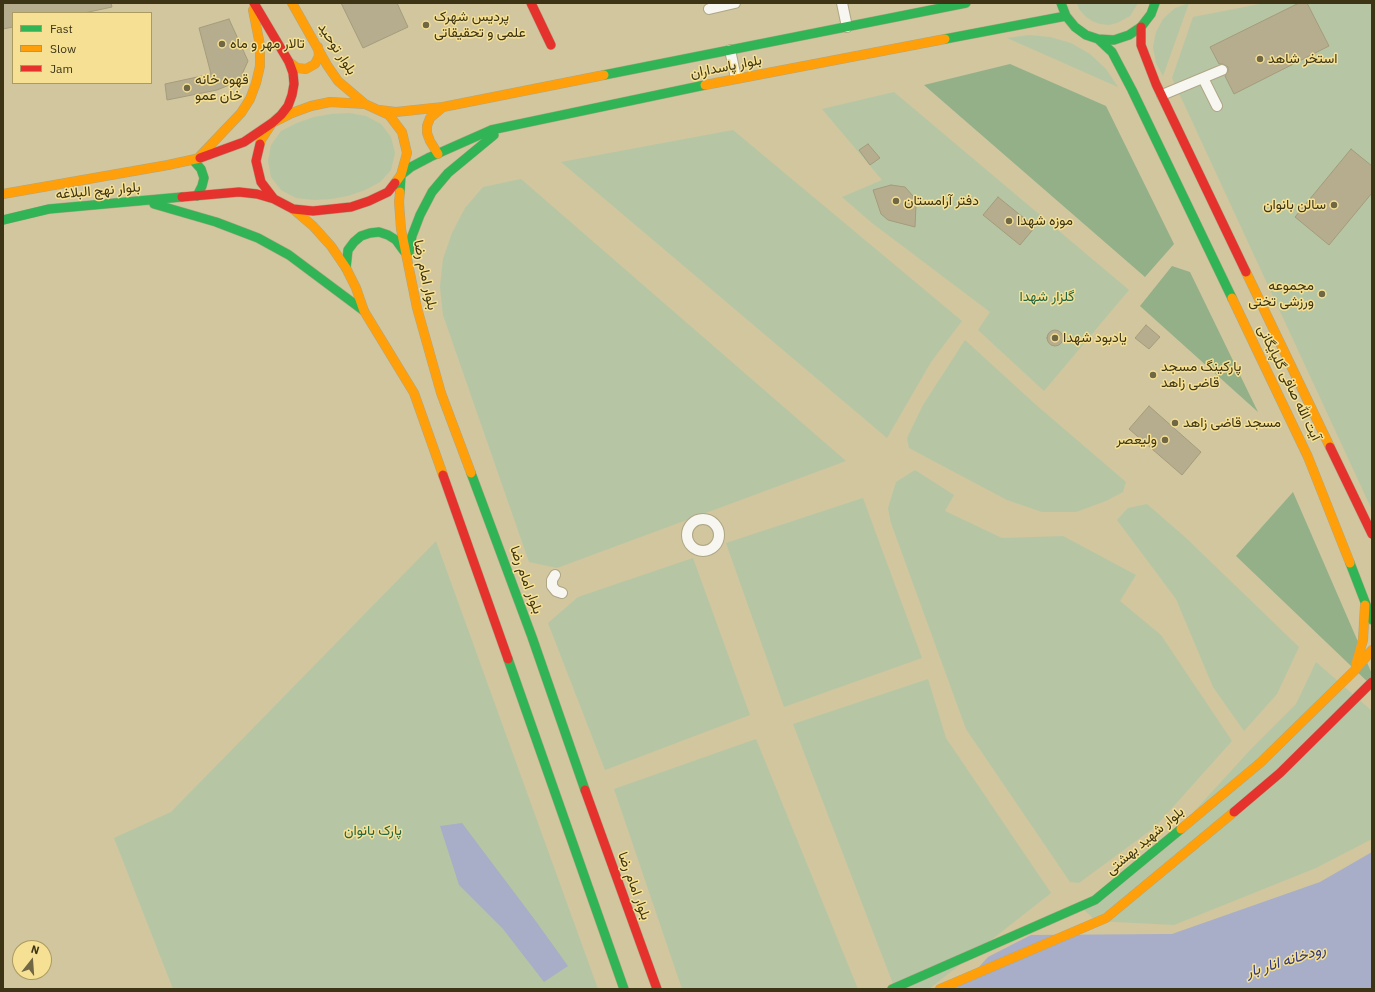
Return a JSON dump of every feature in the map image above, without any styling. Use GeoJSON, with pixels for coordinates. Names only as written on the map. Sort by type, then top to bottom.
{"type":"FeatureCollection","features":[{"type":"Feature","properties":{"kind":"main road"},"geometry":{"type":"LineString","coordinates":[[253,3],[289,62],[293,78],[292,95],[288,106],[272,123],[261,140],[256,161],[261,182],[274,199],[293,209],[314,226],[331,246],[346,268],[356,288],[364,311],[414,393],[624,989]]}},
{"type":"Feature","properties":{"kind":"main road"},"geometry":{"type":"LineString","coordinates":[[197,196],[204,178],[201,169],[195,160],[241,113],[250,99],[256,83],[260,66],[260,45],[253,3]]}},
{"type":"Feature","properties":{"kind":"main road","name":"بلوار توحید"},"geometry":{"type":"LineString","coordinates":[[292,3],[327,65],[338,81],[365,104]]}},
{"type":"Feature","properties":{"kind":"main road"},"geometry":{"type":"LineString","coordinates":[[531,3],[552,45]]}},
{"type":"Feature","properties":{"kind":"main road","name":"بلوار پاسداران"},"geometry":{"type":"LineString","coordinates":[[379,110],[396,112],[443,107],[966,3]]}},
{"type":"Feature","properties":{"kind":"main road"},"geometry":{"type":"LineString","coordinates":[[1061,3],[1066,16],[1080,31],[1086,35],[1098,39],[1114,40],[1128,36],[1141,27],[1151,14],[1155,3]]}},
{"type":"Feature","properties":{"kind":"main road","name":"بلوار پاسداران"},"geometry":{"type":"LineString","coordinates":[[401,175],[410,167],[491,130],[736,78],[1066,16]]}},
{"type":"Feature","properties":{"kind":"main road","name":"آیت الله صافی گلپایگانی"},"geometry":{"type":"LineString","coordinates":[[1141,27],[1141,45],[1162,95],[1372,534]]}},
{"type":"Feature","properties":{"kind":"main road","name":"آیت الله صافی گلپایگانی"},"geometry":{"type":"LineString","coordinates":[[1098,39],[1112,52],[1132,90],[1306,439],[1308,457],[1372,620]]}},
{"type":"Feature","properties":{"kind":"main road"},"geometry":{"type":"LineString","coordinates":[[289,62],[297,68],[306,69],[315,64],[319,56],[318,47]]}},
{"type":"Feature","properties":{"kind":"main road"},"geometry":{"type":"LineString","coordinates":[[272,123],[311,106],[330,102],[365,104],[389,115],[402,132],[407,154],[401,175],[388,192],[357,205],[332,210],[313,211],[293,209]]}},
{"type":"Feature","properties":{"kind":"main road"},"geometry":{"type":"LineString","coordinates":[[438,154],[430,141],[427,133],[427,126],[430,118],[443,107]]}},
{"type":"Feature","properties":{"kind":"main road","name":"بلوار نهج البلاغه"},"geometry":{"type":"LineString","coordinates":[[3,194],[195,160],[244,142],[272,123]]}},
{"type":"Feature","properties":{"kind":"main road"},"geometry":{"type":"LineString","coordinates":[[406,260],[412,236],[420,215],[432,192],[448,173],[504,127]]}},
{"type":"Feature","properties":{"kind":"main road","name":"بلوار امام رضا"},"geometry":{"type":"LineString","coordinates":[[401,175],[399,202],[401,229],[406,260],[417,308],[441,393],[532,636],[584,788],[657,989]]}},
{"type":"Feature","properties":{"kind":"main road","name":"بلوار نهج البلاغه"},"geometry":{"type":"LineString","coordinates":[[3,220],[49,209],[239,192],[257,194],[274,199]]}},
{"type":"Feature","properties":{"kind":"main road"},"geometry":{"type":"LineString","coordinates":[[142,201],[216,222],[258,238],[289,255],[364,311]]}},
{"type":"Feature","properties":{"kind":"main road"},"geometry":{"type":"LineString","coordinates":[[346,268],[348,250],[361,236],[370,233],[379,232],[396,240],[402,247],[406,260]]}},
{"type":"Feature","properties":{"kind":"main road"},"geometry":{"type":"LineString","coordinates":[[1306,439],[1323,431]]}},
{"type":"Feature","properties":{"kind":"main road"},"geometry":{"type":"LineString","coordinates":[[1354,671],[1363,640],[1365,602]]}},
{"type":"Feature","properties":{"kind":"main road","name":"بلوار شهید بهشتی"},"geometry":{"type":"LineString","coordinates":[[892,989],[1095,900],[1260,763],[1354,671],[1372,650]]}},
{"type":"Feature","properties":{"kind":"main road"},"geometry":{"type":"LineString","coordinates":[[940,989],[1106,918],[1280,773],[1372,682]]}},
{"type":"Feature","properties":{"kind":"main road"},"geometry":{"type":"LineString","coordinates":[[1360,694],[1372,691]]}},
{"type":"Feature","properties":{"kind":"street"},"geometry":{"type":"LineString","coordinates":[[709,9],[735,3]]}},
{"type":"Feature","properties":{"kind":"street"},"geometry":{"type":"LineString","coordinates":[[842,3],[847,27]]}},
{"type":"Feature","properties":{"kind":"street"},"geometry":{"type":"LineString","coordinates":[[730,50],[736,78]]}},
{"type":"Feature","properties":{"kind":"street"},"geometry":{"type":"LineString","coordinates":[[1162,95],[1222,70]]}},
{"type":"Feature","properties":{"kind":"street"},"geometry":{"type":"LineString","coordinates":[[1203,78],[1217,106]]}},
{"type":"Feature","properties":{"kind":"street"},"geometry":{"type":"LineString","coordinates":[[555,575],[552,580],[552,586],[556,591],[562,593]]}},
{"type":"Feature","properties":{"kind":"green space"},"geometry":{"type":"Polygon","coordinates":[[[1077,3],[1138,3],[1130,16],[1117,23],[1109,25],[1092,21],[1079,9],[1077,3]]]}},
{"type":"Feature","properties":{"kind":"green space"},"geometry":{"type":"Polygon","coordinates":[[[1189,3],[1163,76],[1156,63],[1153,47],[1156,32],[1163,19],[1175,8],[1189,3]]]}},
{"type":"Feature","properties":{"kind":"green space","name":"مجموعه ورزشی تختی"},"geometry":{"type":"Polygon","coordinates":[[[1265,3],[1372,3],[1372,510],[1172,78],[1193,17],[1265,3]]]}},
{"type":"Feature","properties":{"kind":"green space"},"geometry":{"type":"Polygon","coordinates":[[[1029,35],[1050,37],[1071,43],[1090,54],[1106,69],[1118,87],[1007,38],[1029,35]]]}},
{"type":"Feature","properties":{"kind":"green space"},"geometry":{"type":"Polygon","coordinates":[[[1010,64],[1106,106],[1174,244],[1145,277],[924,85],[1010,64]]]}},
{"type":"Feature","properties":{"kind":"green space","name":"گلزار شهدا"},"geometry":{"type":"Polygon","coordinates":[[[894,92],[1129,290],[1044,391],[978,330],[990,312],[872,223],[842,197],[882,180],[822,109],[894,92]]]}},
{"type":"Feature","properties":{"kind":"green space"},"geometry":{"type":"Polygon","coordinates":[[[349,113],[366,116],[381,124],[391,137],[395,153],[391,170],[380,182],[365,190],[348,196],[314,200],[296,198],[281,190],[271,177],[268,161],[271,145],[281,131],[314,117],[349,113]]]}},
{"type":"Feature","properties":{"kind":"green space"},"geometry":{"type":"Polygon","coordinates":[[[733,130],[962,321],[931,362],[887,438],[561,162],[733,130]]]}},
{"type":"Feature","properties":{"kind":"green space"},"geometry":{"type":"Polygon","coordinates":[[[521,179],[846,461],[557,568],[529,562],[443,315],[440,287],[443,259],[452,233],[465,208],[483,187],[521,179]]]}},
{"type":"Feature","properties":{"kind":"green space"},"geometry":{"type":"Polygon","coordinates":[[[1172,266],[1190,272],[1258,412],[1140,306],[1172,266]]]}},
{"type":"Feature","properties":{"kind":"green space"},"geometry":{"type":"Polygon","coordinates":[[[965,340],[1035,404],[1126,482],[1123,492],[1106,501],[1076,512],[1042,512],[1007,500],[909,448],[907,438],[923,405],[965,340]]]}},
{"type":"Feature","properties":{"kind":"green space"},"geometry":{"type":"Polygon","coordinates":[[[915,470],[954,495],[945,511],[1002,538],[1063,536],[1136,575],[1120,601],[1161,635],[1232,741],[1155,827],[1079,883],[1070,882],[966,729],[891,523],[888,508],[896,482],[915,470]]]}},
{"type":"Feature","properties":{"kind":"green space"},"geometry":{"type":"Polygon","coordinates":[[[1293,492],[1372,674],[1372,686],[1236,556],[1293,492]]]}},
{"type":"Feature","properties":{"kind":"green space"},"geometry":{"type":"Polygon","coordinates":[[[863,498],[922,658],[784,707],[726,543],[863,498]]]}},
{"type":"Feature","properties":{"kind":"green space"},"geometry":{"type":"Polygon","coordinates":[[[1147,504],[1185,537],[1299,647],[1277,694],[1244,731],[1213,687],[1176,599],[1117,520],[1128,508],[1147,504]]]}},
{"type":"Feature","properties":{"kind":"green space","name":"پارک بانوان"},"geometry":{"type":"Polygon","coordinates":[[[436,541],[598,989],[173,989],[114,838],[171,812],[436,541]]]}},
{"type":"Feature","properties":{"kind":"green space"},"geometry":{"type":"Polygon","coordinates":[[[693,558],[750,715],[605,770],[548,623],[578,597],[693,558]]]}},
{"type":"Feature","properties":{"kind":"green space"},"geometry":{"type":"Polygon","coordinates":[[[1316,662],[1372,711],[1372,839],[1316,868],[1174,925],[1096,921],[1081,907],[1169,839],[1251,749],[1296,704],[1316,662]]]}},
{"type":"Feature","properties":{"kind":"green space"},"geometry":{"type":"Polygon","coordinates":[[[928,679],[946,738],[1051,893],[929,989],[895,989],[793,724],[928,679]]]}},
{"type":"Feature","properties":{"kind":"green space"},"geometry":{"type":"Polygon","coordinates":[[[756,739],[858,989],[682,989],[614,789],[756,739]]]}},
{"type":"Feature","properties":{"kind":"water"},"geometry":{"type":"Polygon","coordinates":[[[462,823],[568,966],[544,982],[503,929],[459,885],[440,826],[462,823]]]}},
{"type":"Feature","properties":{"kind":"water","name":"رودخانه انار بار"},"geometry":{"type":"Polygon","coordinates":[[[1372,852],[1372,989],[955,989],[969,978],[988,957],[1031,935],[1172,934],[1320,882],[1372,852]]]}},
{"type":"Feature","properties":{"kind":"building"},"geometry":{"type":"Polygon","coordinates":[[[3,3],[111,3],[112,7],[89,12],[12,12],[12,27],[3,29],[3,3]]]}},
{"type":"Feature","properties":{"kind":"building"},"geometry":{"type":"Polygon","coordinates":[[[341,3],[397,3],[408,27],[363,48],[341,3]]]}},
{"type":"Feature","properties":{"kind":"building","name":"استخر شاهد"},"geometry":{"type":"Polygon","coordinates":[[[1299,3],[1307,3],[1329,46],[1234,94],[1225,76],[1228,71],[1228,67],[1223,64],[1219,64],[1210,47],[1299,3]]]}},
{"type":"Feature","properties":{"kind":"building","name":"تالار مهر و ماه"},"geometry":{"type":"Polygon","coordinates":[[[229,19],[248,61],[239,81],[217,90],[167,100],[165,84],[211,74],[199,28],[229,19]]]}},
{"type":"Feature","properties":{"kind":"building"},"geometry":{"type":"Polygon","coordinates":[[[868,144],[880,158],[870,165],[859,150],[868,144]]]}},
{"type":"Feature","properties":{"kind":"building","name":"سالن بانوان"},"geometry":{"type":"Polygon","coordinates":[[[1351,149],[1372,166],[1372,193],[1329,245],[1295,217],[1351,149]]]}},
{"type":"Feature","properties":{"kind":"building","name":"دفتر آرامستان"},"geometry":{"type":"Polygon","coordinates":[[[891,185],[905,187],[913,196],[916,206],[915,227],[888,220],[881,214],[873,190],[891,185]]]}},
{"type":"Feature","properties":{"kind":"building","name":"موزه شهدا"},"geometry":{"type":"Polygon","coordinates":[[[998,197],[1035,227],[1020,245],[983,215],[998,197]]]}},
{"type":"Feature","properties":{"kind":"building"},"geometry":{"type":"Polygon","coordinates":[[[1146,325],[1160,337],[1149,349],[1135,338],[1146,325]]]}},
{"type":"Feature","properties":{"kind":"building","name":"یادبود شهدا"},"geometry":{"type":"Polygon","coordinates":[[[1052,330],[1058,330],[1063,335],[1061,344],[1058,346],[1052,346],[1047,341],[1047,335],[1052,330]]]}},
{"type":"Feature","properties":{"kind":"building","name":"ولیعصر"},"geometry":{"type":"Polygon","coordinates":[[[1149,406],[1201,452],[1182,475],[1129,429],[1149,406]]]}},
{"type":"Feature","properties":{"kind":"traffic: fast"},"geometry":{"type":"LineString","coordinates":[[604,75],[966,3]]}},
{"type":"Feature","properties":{"kind":"traffic: fast"},"geometry":{"type":"LineString","coordinates":[[1061,3],[1066,16],[1075,27],[1086,35],[1098,39],[1114,40],[1129,35],[1141,27],[1151,14],[1155,3]]}},
{"type":"Feature","properties":{"kind":"traffic: fast"},"geometry":{"type":"LineString","coordinates":[[945,39],[1066,16]]}},
{"type":"Feature","properties":{"kind":"traffic: fast"},"geometry":{"type":"LineString","coordinates":[[1098,39],[1112,52],[1132,90],[1232,298]]}},
{"type":"Feature","properties":{"kind":"traffic: fast"},"geometry":{"type":"LineString","coordinates":[[400,192],[401,175],[411,167],[491,130],[705,85]]}},
{"type":"Feature","properties":{"kind":"traffic: fast"},"geometry":{"type":"LineString","coordinates":[[409,253],[412,236],[420,215],[432,192],[448,173],[494,135]]}},
{"type":"Feature","properties":{"kind":"traffic: fast"},"geometry":{"type":"LineString","coordinates":[[193,160],[201,169],[204,178],[197,196]]}},
{"type":"Feature","properties":{"kind":"traffic: fast"},"geometry":{"type":"LineString","coordinates":[[3,220],[49,209],[182,197]]}},
{"type":"Feature","properties":{"kind":"traffic: fast"},"geometry":{"type":"LineString","coordinates":[[154,204],[216,222],[258,238],[289,255],[364,311]]}},
{"type":"Feature","properties":{"kind":"traffic: fast"},"geometry":{"type":"LineString","coordinates":[[346,268],[348,250],[361,236],[370,233],[379,232],[388,235],[396,240],[404,251]]}},
{"type":"Feature","properties":{"kind":"traffic: fast"},"geometry":{"type":"LineString","coordinates":[[471,473],[532,637],[585,790]]}},
{"type":"Feature","properties":{"kind":"traffic: fast"},"geometry":{"type":"LineString","coordinates":[[1350,563],[1372,620]]}},
{"type":"Feature","properties":{"kind":"traffic: fast"},"geometry":{"type":"LineString","coordinates":[[508,659],[624,989]]}},
{"type":"Feature","properties":{"kind":"traffic: fast"},"geometry":{"type":"LineString","coordinates":[[892,989],[1095,900],[1181,829]]}},
{"type":"Feature","properties":{"kind":"traffic: slow"},"geometry":{"type":"LineString","coordinates":[[292,3],[327,65],[338,81],[365,104],[389,115],[402,132],[407,153],[401,175],[395,183]]}},
{"type":"Feature","properties":{"kind":"traffic: slow"},"geometry":{"type":"LineString","coordinates":[[200,156],[241,113],[250,99],[256,83],[260,66],[260,45],[253,10]]}},
{"type":"Feature","properties":{"kind":"traffic: slow"},"geometry":{"type":"LineString","coordinates":[[705,85],[945,39]]}},
{"type":"Feature","properties":{"kind":"traffic: slow"},"geometry":{"type":"LineString","coordinates":[[289,62],[297,68],[306,69],[315,64],[319,56],[318,47]]}},
{"type":"Feature","properties":{"kind":"traffic: slow"},"geometry":{"type":"LineString","coordinates":[[379,110],[396,112],[443,107],[604,75]]}},
{"type":"Feature","properties":{"kind":"traffic: slow"},"geometry":{"type":"LineString","coordinates":[[260,144],[272,123],[292,113],[311,106],[330,102],[365,104]]}},
{"type":"Feature","properties":{"kind":"traffic: slow"},"geometry":{"type":"LineString","coordinates":[[438,154],[430,141],[427,133],[427,126],[430,118],[443,107]]}},
{"type":"Feature","properties":{"kind":"traffic: slow"},"geometry":{"type":"LineString","coordinates":[[3,194],[200,158]]}},
{"type":"Feature","properties":{"kind":"traffic: slow"},"geometry":{"type":"LineString","coordinates":[[400,192],[399,202],[401,229],[417,308],[441,393],[471,473]]}},
{"type":"Feature","properties":{"kind":"traffic: slow"},"geometry":{"type":"LineString","coordinates":[[293,209],[313,226],[331,246],[346,268],[356,288],[364,311],[414,393],[443,475]]}},
{"type":"Feature","properties":{"kind":"traffic: slow"},"geometry":{"type":"LineString","coordinates":[[1246,272],[1330,447]]}},
{"type":"Feature","properties":{"kind":"traffic: slow"},"geometry":{"type":"LineString","coordinates":[[1232,298],[1308,457],[1350,563]]}},
{"type":"Feature","properties":{"kind":"traffic: slow"},"geometry":{"type":"LineString","coordinates":[[1356,664],[1363,640],[1365,605]]}},
{"type":"Feature","properties":{"kind":"traffic: slow"},"geometry":{"type":"LineString","coordinates":[[1181,829],[1260,763],[1354,671],[1372,650]]}},
{"type":"Feature","properties":{"kind":"traffic: slow"},"geometry":{"type":"LineString","coordinates":[[940,989],[1106,918],[1234,812]]}},
{"type":"Feature","properties":{"kind":"traffic: jam"},"geometry":{"type":"LineString","coordinates":[[200,158],[244,142],[272,123],[288,106],[292,95],[294,84],[293,73],[289,62],[254,3]]}},
{"type":"Feature","properties":{"kind":"traffic: jam"},"geometry":{"type":"LineString","coordinates":[[531,3],[551,45]]}},
{"type":"Feature","properties":{"kind":"traffic: jam"},"geometry":{"type":"LineString","coordinates":[[1141,27],[1141,45],[1156,84],[1246,272]]}},
{"type":"Feature","properties":{"kind":"traffic: jam"},"geometry":{"type":"LineString","coordinates":[[260,144],[256,161],[261,182],[274,199],[293,209],[313,211],[351,207],[369,201],[388,192],[395,183]]}},
{"type":"Feature","properties":{"kind":"traffic: jam"},"geometry":{"type":"LineString","coordinates":[[182,197],[239,192],[257,194],[274,199]]}},
{"type":"Feature","properties":{"kind":"traffic: jam"},"geometry":{"type":"LineString","coordinates":[[1330,447],[1372,534]]}},
{"type":"Feature","properties":{"kind":"traffic: jam"},"geometry":{"type":"LineString","coordinates":[[443,475],[508,659]]}},
{"type":"Feature","properties":{"kind":"traffic: jam"},"geometry":{"type":"LineString","coordinates":[[1234,812],[1280,773],[1372,682]]}},
{"type":"Feature","properties":{"kind":"traffic: jam"},"geometry":{"type":"LineString","coordinates":[[585,790],[657,989]]}},
{"type":"Feature","properties":{"kind":"place","name":"پردیس شهرک علمی و تحقیقاتی"},"geometry":{"type":"Point","coordinates":[426,25]}},
{"type":"Feature","properties":{"kind":"place","name":"تالار مهر و ماه"},"geometry":{"type":"Point","coordinates":[222,44]}},
{"type":"Feature","properties":{"kind":"place","name":"استخر شاهد"},"geometry":{"type":"Point","coordinates":[1260,59]}},
{"type":"Feature","properties":{"kind":"place","name":"قهوه خانه خان عمو"},"geometry":{"type":"Point","coordinates":[187,88]}},
{"type":"Feature","properties":{"kind":"place","name":"دفتر آرامستان"},"geometry":{"type":"Point","coordinates":[896,201]}},
{"type":"Feature","properties":{"kind":"place","name":"سالن بانوان"},"geometry":{"type":"Point","coordinates":[1334,205]}},
{"type":"Feature","properties":{"kind":"place","name":"موزه شهدا"},"geometry":{"type":"Point","coordinates":[1009,221]}},
{"type":"Feature","properties":{"kind":"place","name":"مجموعه ورزشی تختی"},"geometry":{"type":"Point","coordinates":[1322,294]}},
{"type":"Feature","properties":{"kind":"place","name":"یادبود شهدا"},"geometry":{"type":"Point","coordinates":[1055,338]}},
{"type":"Feature","properties":{"kind":"place","name":"پارکینگ مسجد قاضی زاهد"},"geometry":{"type":"Point","coordinates":[1153,375]}},
{"type":"Feature","properties":{"kind":"place","name":"مسجد قاضی زاهد"},"geometry":{"type":"Point","coordinates":[1175,423]}},
{"type":"Feature","properties":{"kind":"place","name":"ولیعصر"},"geometry":{"type":"Point","coordinates":[1165,440]}}]}
